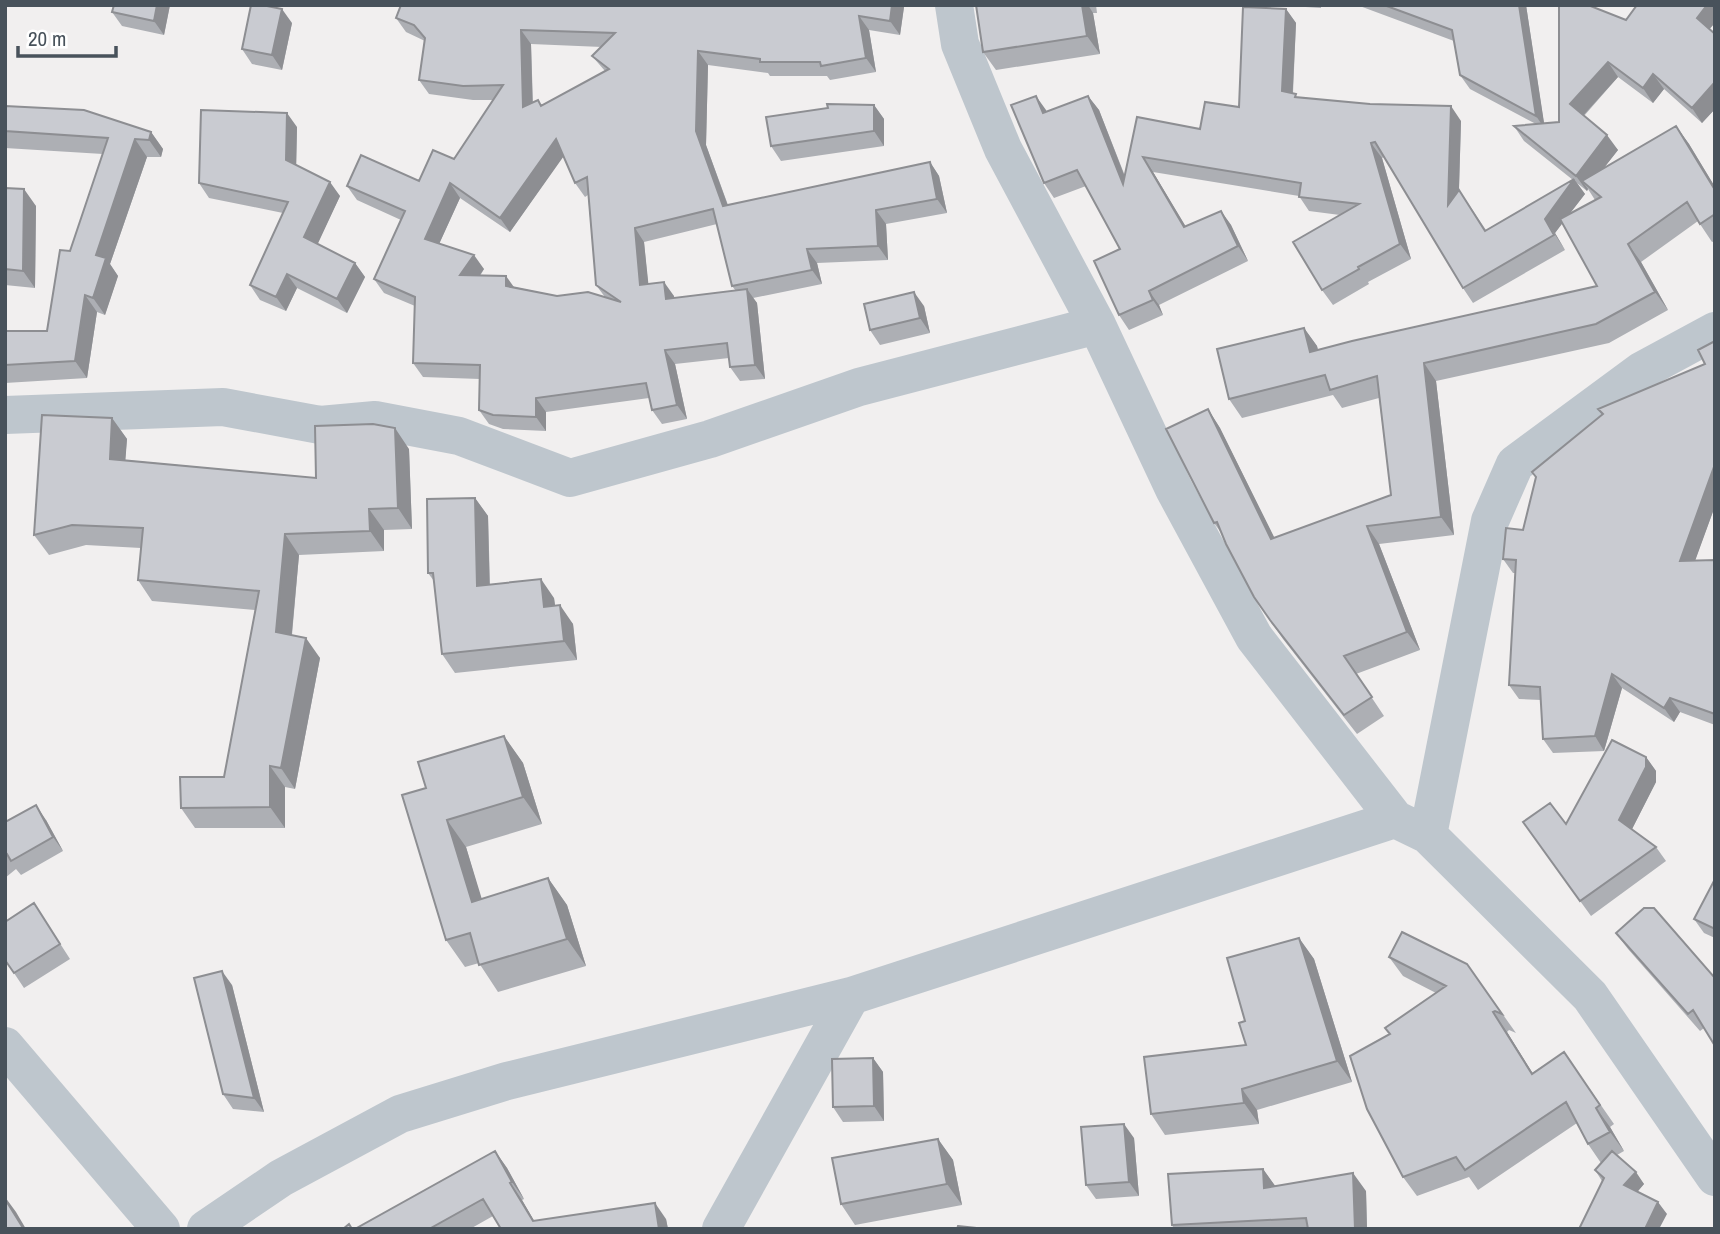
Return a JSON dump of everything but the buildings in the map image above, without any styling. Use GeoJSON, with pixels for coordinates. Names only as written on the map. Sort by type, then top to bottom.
{"type":"FeatureCollection","features":[{"type":"Feature","properties":{"kind":"street"},"geometry":{"type":"LineString","coordinates":[[954,5],[960,44],[1003,149],[1097,325],[1174,489],[1254,638],[1411,827],[1590,996],[1715,1177]]}},
{"type":"Feature","properties":{"kind":"street"},"geometry":{"type":"LineString","coordinates":[[5,415],[223,407],[320,425],[375,421],[459,436],[570,478],[710,439],[859,387],[1097,325]]}},
{"type":"Feature","properties":{"kind":"street"},"geometry":{"type":"LineString","coordinates":[[1411,827],[1490,521],[1515,464],[1641,371],[1715,331]]}},
{"type":"Feature","properties":{"kind":"street"},"geometry":{"type":"LineString","coordinates":[[206,1229],[281,1178],[400,1114],[507,1081],[851,996],[1411,827]]}},
{"type":"Feature","properties":{"kind":"street"},"geometry":{"type":"LineString","coordinates":[[721,1229],[851,996]]}},
{"type":"Feature","properties":{"kind":"street"},"geometry":{"type":"LineString","coordinates":[[5,1046],[162,1229]]}}]}
